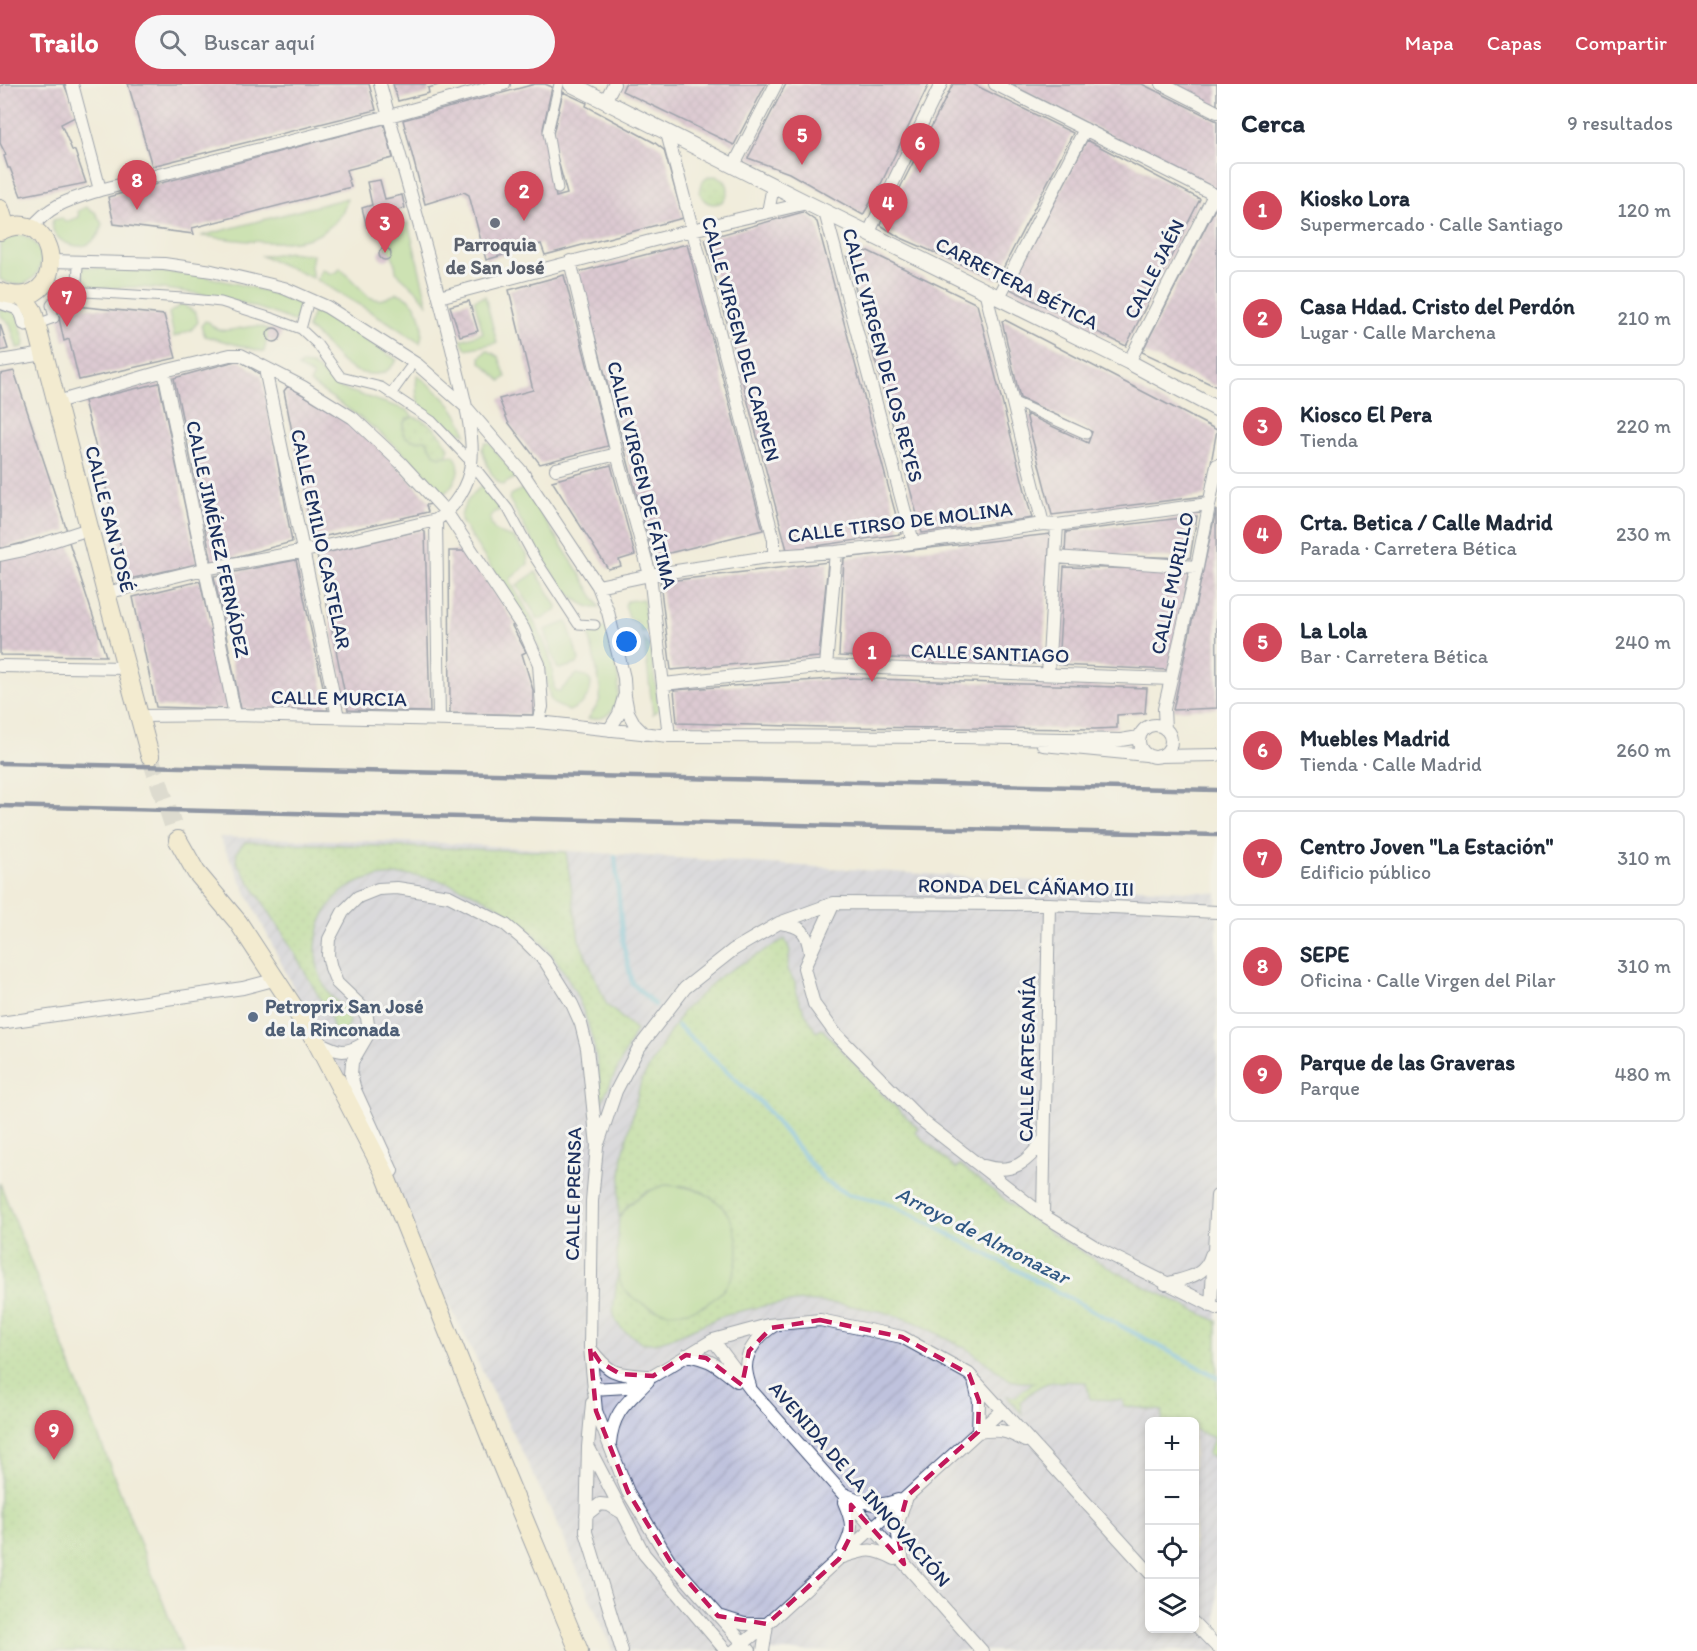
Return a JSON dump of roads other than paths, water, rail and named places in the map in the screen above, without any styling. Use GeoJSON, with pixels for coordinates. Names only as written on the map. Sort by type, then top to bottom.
{"type":"FeatureCollection","features":[{"type":"Feature","properties":{"kind":"main road"},"geometry":{"type":"LineString","coordinates":[[0,209],[3,229],[14,226],[31,229],[46,242],[52,261],[47,280],[32,293],[11,296],[0,292]]}},
{"type":"Feature","properties":{"kind":"main road","name":"CALLE SAN JOSÉ"},"geometry":{"type":"LineString","coordinates":[[23,296],[33,311],[150,756]]}},
{"type":"Feature","properties":{"kind":"main road"},"geometry":{"type":"LineString","coordinates":[[178,840],[196,872],[238,922],[316,1041],[384,1172],[579,1651]]}},
{"type":"Feature","properties":{"kind":"street"},"geometry":{"type":"LineString","coordinates":[[72,84],[100,190]]}},
{"type":"Feature","properties":{"kind":"street"},"geometry":{"type":"LineString","coordinates":[[380,84],[455,360],[466,407],[472,464]]}},
{"type":"Feature","properties":{"kind":"street"},"geometry":{"type":"LineString","coordinates":[[31,229],[42,215],[66,201],[100,190],[504,84]]}},
{"type":"Feature","properties":{"kind":"street"},"geometry":{"type":"LineString","coordinates":[[558,84],[548,132],[558,189]]}},
{"type":"Feature","properties":{"kind":"street","name":"CARRETERA BÉTICA"},"geometry":{"type":"LineString","coordinates":[[571,84],[1129,362],[1217,409]]}},
{"type":"Feature","properties":{"kind":"street"},"geometry":{"type":"LineString","coordinates":[[605,101],[614,84]]}},
{"type":"Feature","properties":{"kind":"street"},"geometry":{"type":"LineString","coordinates":[[734,165],[776,84]]}},
{"type":"Feature","properties":{"kind":"street"},"geometry":{"type":"LineString","coordinates":[[869,232],[941,84]]}},
{"type":"Feature","properties":{"kind":"street"},"geometry":{"type":"LineString","coordinates":[[995,84],[1216,195]]}},
{"type":"Feature","properties":{"kind":"street"},"geometry":{"type":"LineString","coordinates":[[1162,84],[1217,112]]}},
{"type":"Feature","properties":{"kind":"street"},"geometry":{"type":"LineString","coordinates":[[999,297],[1085,129]]}},
{"type":"Feature","properties":{"kind":"street","name":"CALLE VIRGEN DEL CARMEN"},"geometry":{"type":"LineString","coordinates":[[667,132],[774,540],[774,556]]}},
{"type":"Feature","properties":{"kind":"street"},"geometry":{"type":"LineString","coordinates":[[768,212],[773,186]]}},
{"type":"Feature","properties":{"kind":"street","name":"CALLE JAÉN"},"geometry":{"type":"LineString","coordinates":[[1129,362],[1216,195]]}},
{"type":"Feature","properties":{"kind":"street"},"geometry":{"type":"LineString","coordinates":[[439,297],[570,261],[807,203]]}},
{"type":"Feature","properties":{"kind":"street","name":"CALLE VIRGEN DE LOS REYES"},"geometry":{"type":"LineString","coordinates":[[825,212],[913,542]]}},
{"type":"Feature","properties":{"kind":"street"},"geometry":{"type":"LineString","coordinates":[[52,261],[164,264],[212,271],[284,288],[327,307],[418,365],[466,407],[522,472],[598,586],[614,635],[624,678],[628,712],[635,725],[644,734]]}},
{"type":"Feature","properties":{"kind":"street","name":"CALLE VIRGEN DE FÁTIMA"},"geometry":{"type":"LineString","coordinates":[[570,261],[616,454],[650,575],[669,736]]}},
{"type":"Feature","properties":{"kind":"street"},"geometry":{"type":"LineString","coordinates":[[76,295],[78,267]]}},
{"type":"Feature","properties":{"kind":"street"},"geometry":{"type":"LineString","coordinates":[[985,290],[1043,524]]}},
{"type":"Feature","properties":{"kind":"street"},"geometry":{"type":"LineString","coordinates":[[40,323],[54,318],[51,305],[55,299],[86,292],[183,298],[221,303],[301,329],[316,344],[340,377],[381,387],[432,421],[472,464],[508,509],[533,555],[578,624],[595,625]]}},
{"type":"Feature","properties":{"kind":"street"},"geometry":{"type":"LineString","coordinates":[[0,304],[20,312],[26,326]]}},
{"type":"Feature","properties":{"kind":"street"},"geometry":{"type":"LineString","coordinates":[[301,329],[307,307]]}},
{"type":"Feature","properties":{"kind":"street"},"geometry":{"type":"LineString","coordinates":[[0,361],[44,354]]}},
{"type":"Feature","properties":{"kind":"street"},"geometry":{"type":"LineString","coordinates":[[57,402],[164,371],[230,355],[242,355],[303,387],[353,418],[400,463],[442,516],[523,628],[539,664],[542,707],[538,722]]}},
{"type":"Feature","properties":{"kind":"street"},"geometry":{"type":"LineString","coordinates":[[431,376],[445,374],[455,360]]}},
{"type":"Feature","properties":{"kind":"street","name":"CALLE EMILIO CASTELAR"},"geometry":{"type":"LineString","coordinates":[[266,369],[338,717]]}},
{"type":"Feature","properties":{"kind":"street"},"geometry":{"type":"LineString","coordinates":[[391,394],[409,369]]}},
{"type":"Feature","properties":{"kind":"street","name":"CALLE JIMÉNEZ FERNÁDEZ"},"geometry":{"type":"LineString","coordinates":[[164,371],[235,716]]}},
{"type":"Feature","properties":{"kind":"street"},"geometry":{"type":"LineString","coordinates":[[1012,401],[1086,434]]}},
{"type":"Feature","properties":{"kind":"street"},"geometry":{"type":"LineString","coordinates":[[106,593],[204,569],[305,551],[442,516],[460,494],[477,446],[488,433]]}},
{"type":"Feature","properties":{"kind":"street"},"geometry":{"type":"LineString","coordinates":[[556,469],[616,454]]}},
{"type":"Feature","properties":{"kind":"street","name":"CALLE MURILLO"},"geometry":{"type":"LineString","coordinates":[[1160,727],[1197,567],[1217,465]]}},
{"type":"Feature","properties":{"kind":"street","name":"CALLE TIRSO DE MOLINA"},"geometry":{"type":"LineString","coordinates":[[598,586],[650,575],[774,556],[836,552],[1208,504]]}},
{"type":"Feature","properties":{"kind":"street"},"geometry":{"type":"LineString","coordinates":[[439,720],[442,516]]}},
{"type":"Feature","properties":{"kind":"street"},"geometry":{"type":"LineString","coordinates":[[1048,674],[1057,525]]}},
{"type":"Feature","properties":{"kind":"street"},"geometry":{"type":"LineString","coordinates":[[0,555],[24,550],[89,529]]}},
{"type":"Feature","properties":{"kind":"street"},"geometry":{"type":"LineString","coordinates":[[826,666],[836,552]]}},
{"type":"Feature","properties":{"kind":"street"},"geometry":{"type":"LineString","coordinates":[[1055,557],[1197,567]]}},
{"type":"Feature","properties":{"kind":"street"},"geometry":{"type":"LineString","coordinates":[[0,666],[127,668]]}},
{"type":"Feature","properties":{"kind":"street","name":"CALLE SANTIAGO"},"geometry":{"type":"LineString","coordinates":[[664,684],[826,666],[1171,679]]}},
{"type":"Feature","properties":{"kind":"street"},"geometry":{"type":"LineString","coordinates":[[609,730],[619,714],[625,696]]}},
{"type":"Feature","properties":{"kind":"street"},"geometry":{"type":"LineString","coordinates":[[542,707],[558,719],[578,726]]}},
{"type":"Feature","properties":{"kind":"street","name":"CALLE MURCIA"},"geometry":{"type":"LineString","coordinates":[[139,716],[338,717],[538,722],[669,736],[961,737]]}},
{"type":"Feature","properties":{"kind":"street"},"geometry":{"type":"LineString","coordinates":[[1146,755],[1140,747],[1139,736],[1144,728],[1160,727],[1168,732],[1171,741],[1190,755]]}},
{"type":"Feature","properties":{"kind":"street"},"geometry":{"type":"LineString","coordinates":[[961,737],[1121,740],[1139,736]]}},
{"type":"Feature","properties":{"kind":"street"},"geometry":{"type":"LineString","coordinates":[[961,737],[1159,756],[1217,755]]}},
{"type":"Feature","properties":{"kind":"street"},"geometry":{"type":"LineString","coordinates":[[1159,756],[1167,751],[1171,741]]}},
{"type":"Feature","properties":{"kind":"street","name":"CALLE PRENSA"},"geometry":{"type":"LineString","coordinates":[[393,1194],[394,1174],[351,1075],[352,1062],[369,1033],[367,1017],[360,1005],[337,983],[328,955],[329,939],[343,912],[358,897],[378,889],[422,890],[449,896],[506,925],[538,955],[560,982],[581,1024],[587,1048],[597,1146],[592,1201],[590,1347],[593,1389]]}},
{"type":"Feature","properties":{"kind":"street"},"geometry":{"type":"LineString","coordinates":[[834,903],[804,968],[814,1004],[835,1033],[920,1119],[1043,1215],[1102,1251],[1214,1307],[1217,1196]]}},
{"type":"Feature","properties":{"kind":"street","name":"RONDA DEL CÁÑAMO III"},"geometry":{"type":"LineString","coordinates":[[597,1146],[616,1091],[638,1049],[685,988],[733,950],[779,923],[834,903],[1049,904],[1217,912]]}},
{"type":"Feature","properties":{"kind":"street","name":"CALLE ARTESANÍA"},"geometry":{"type":"LineString","coordinates":[[1043,1215],[1049,904]]}},
{"type":"Feature","properties":{"kind":"street"},"geometry":{"type":"LineString","coordinates":[[779,923],[798,927],[804,932],[809,942],[810,954]]}},
{"type":"Feature","properties":{"kind":"street"},"geometry":{"type":"LineString","coordinates":[[0,1023],[243,988],[277,980]]}},
{"type":"Feature","properties":{"kind":"street"},"geometry":{"type":"LineString","coordinates":[[316,1041],[342,1052],[362,1045]]}},
{"type":"Feature","properties":{"kind":"street"},"geometry":{"type":"LineString","coordinates":[[974,1161],[995,1169],[1015,1167],[1025,1161],[1044,1138]]}},
{"type":"Feature","properties":{"kind":"street"},"geometry":{"type":"LineString","coordinates":[[1165,1284],[1195,1276],[1203,1271],[1208,1263],[1215,1239]]}},
{"type":"Feature","properties":{"kind":"street"},"geometry":{"type":"LineString","coordinates":[[1215,1239],[1217,1268]]}},
{"type":"Feature","properties":{"kind":"street"},"geometry":{"type":"LineString","coordinates":[[593,1389],[627,1387],[653,1376],[713,1340],[777,1324],[820,1320],[902,1337],[969,1374],[1145,1569]]}},
{"type":"Feature","properties":{"kind":"street"},"geometry":{"type":"LineString","coordinates":[[751,1390],[746,1368],[749,1351],[777,1324]]}},
{"type":"Feature","properties":{"kind":"street","name":"AVENIDA DE LA INNOVACIÓN"},"geometry":{"type":"LineString","coordinates":[[713,1340],[751,1390],[982,1651]]}},
{"type":"Feature","properties":{"kind":"street"},"geometry":{"type":"LineString","coordinates":[[590,1347],[600,1362],[610,1370],[620,1374],[653,1376]]}},
{"type":"Feature","properties":{"kind":"street"},"geometry":{"type":"LineString","coordinates":[[686,1355],[706,1358],[751,1390]]}},
{"type":"Feature","properties":{"kind":"street"},"geometry":{"type":"LineString","coordinates":[[610,1444],[612,1425],[620,1411],[653,1376]]}},
{"type":"Feature","properties":{"kind":"street"},"geometry":{"type":"LineString","coordinates":[[974,1379],[979,1401],[978,1432]]}},
{"type":"Feature","properties":{"kind":"street"},"geometry":{"type":"LineString","coordinates":[[593,1389],[596,1411],[628,1492],[670,1561],[721,1619],[742,1649],[1002,1410]]}},
{"type":"Feature","properties":{"kind":"street"},"geometry":{"type":"LineString","coordinates":[[593,1389],[588,1447],[586,1532],[622,1651]]}},
{"type":"Feature","properties":{"kind":"street"},"geometry":{"type":"LineString","coordinates":[[978,1432],[996,1430],[1010,1432],[1034,1446]]}},
{"type":"Feature","properties":{"kind":"street"},"geometry":{"type":"LineString","coordinates":[[588,1447],[644,1554],[726,1651]]}},
{"type":"Feature","properties":{"kind":"street"},"geometry":{"type":"LineString","coordinates":[[841,1493],[870,1505],[887,1505],[907,1496]]}},
{"type":"Feature","properties":{"kind":"street"},"geometry":{"type":"LineString","coordinates":[[839,1559],[851,1535],[851,1519],[841,1493]]}},
{"type":"Feature","properties":{"kind":"street"},"geometry":{"type":"LineString","coordinates":[[904,1564],[897,1533],[897,1519],[907,1496]]}},
{"type":"Feature","properties":{"kind":"street"},"geometry":{"type":"LineString","coordinates":[[586,1515],[600,1504],[609,1505],[621,1512]]}},
{"type":"Feature","properties":{"kind":"street"},"geometry":{"type":"LineString","coordinates":[[839,1559],[862,1551],[878,1550],[904,1564]]}},
{"type":"Feature","properties":{"kind":"street"},"geometry":{"type":"LineString","coordinates":[[721,1619],[744,1624],[767,1624]]}},
{"type":"Feature","properties":{"kind":"street"},"geometry":{"type":"LineString","coordinates":[[763,1651],[767,1624]]}},
{"type":"Feature","properties":{"kind":"street"},"geometry":{"type":"LineString","coordinates":[[1199,1628],[1217,1647]]}},
{"type":"Feature","properties":{"kind":"street"},"geometry":{"type":"LineString","coordinates":[[708,1630],[711,1651]]}},
{"type":"Feature","properties":{"kind":"waterway","name":"Arroyo de Almonazar"},"geometry":{"type":"LineString","coordinates":[[615,856],[623,943],[632,983],[655,1005]]}},
{"type":"Feature","properties":{"kind":"waterway","name":"Arroyo de Almonazar"},"geometry":{"type":"LineString","coordinates":[[678,1026],[762,1104],[824,1180],[847,1194],[884,1202],[913,1215],[1217,1377]]}},
{"type":"Feature","properties":{"kind":"tunnel"},"geometry":{"type":"LineString","coordinates":[[150,756],[178,840]]}},
{"type":"Feature","properties":{"kind":"railway"},"geometry":{"type":"LineString","coordinates":[[0,763],[1217,790]]}},
{"type":"Feature","properties":{"kind":"railway"},"geometry":{"type":"LineString","coordinates":[[0,806],[1217,835]]}},
{"type":"Feature","properties":{"kind":"place","name":"La Lola"},"geometry":{"type":"Point","coordinates":[802,165]}},
{"type":"Feature","properties":{"kind":"place","name":"Muebles Madrid"},"geometry":{"type":"Point","coordinates":[920,173]}},
{"type":"Feature","properties":{"kind":"place","name":"SEPE"},"geometry":{"type":"Point","coordinates":[137,210]}},
{"type":"Feature","properties":{"kind":"place","name":"Casa Hdad. Cristo del Perdón"},"geometry":{"type":"Point","coordinates":[524,221]}},
{"type":"Feature","properties":{"kind":"place","name":"Parroquia de San José"},"geometry":{"type":"Point","coordinates":[495,223]}},
{"type":"Feature","properties":{"kind":"place","name":"Crta. Betica / Calle Madrid"},"geometry":{"type":"Point","coordinates":[888,233]}},
{"type":"Feature","properties":{"kind":"place","name":"Kiosco El Pera"},"geometry":{"type":"Point","coordinates":[385,253]}},
{"type":"Feature","properties":{"kind":"place","name":"Centro Joven \"La Estación\""},"geometry":{"type":"Point","coordinates":[67,327]}},
{"type":"Feature","properties":{"kind":"place","name":"Kiosko Lora"},"geometry":{"type":"Point","coordinates":[872,682]}},
{"type":"Feature","properties":{"kind":"place","name":"Petroprix San José de la Rinconada"},"geometry":{"type":"Point","coordinates":[253,1017]}},
{"type":"Feature","properties":{"kind":"place","name":"Parque de las Graveras"},"geometry":{"type":"Point","coordinates":[54,1460]}}]}
